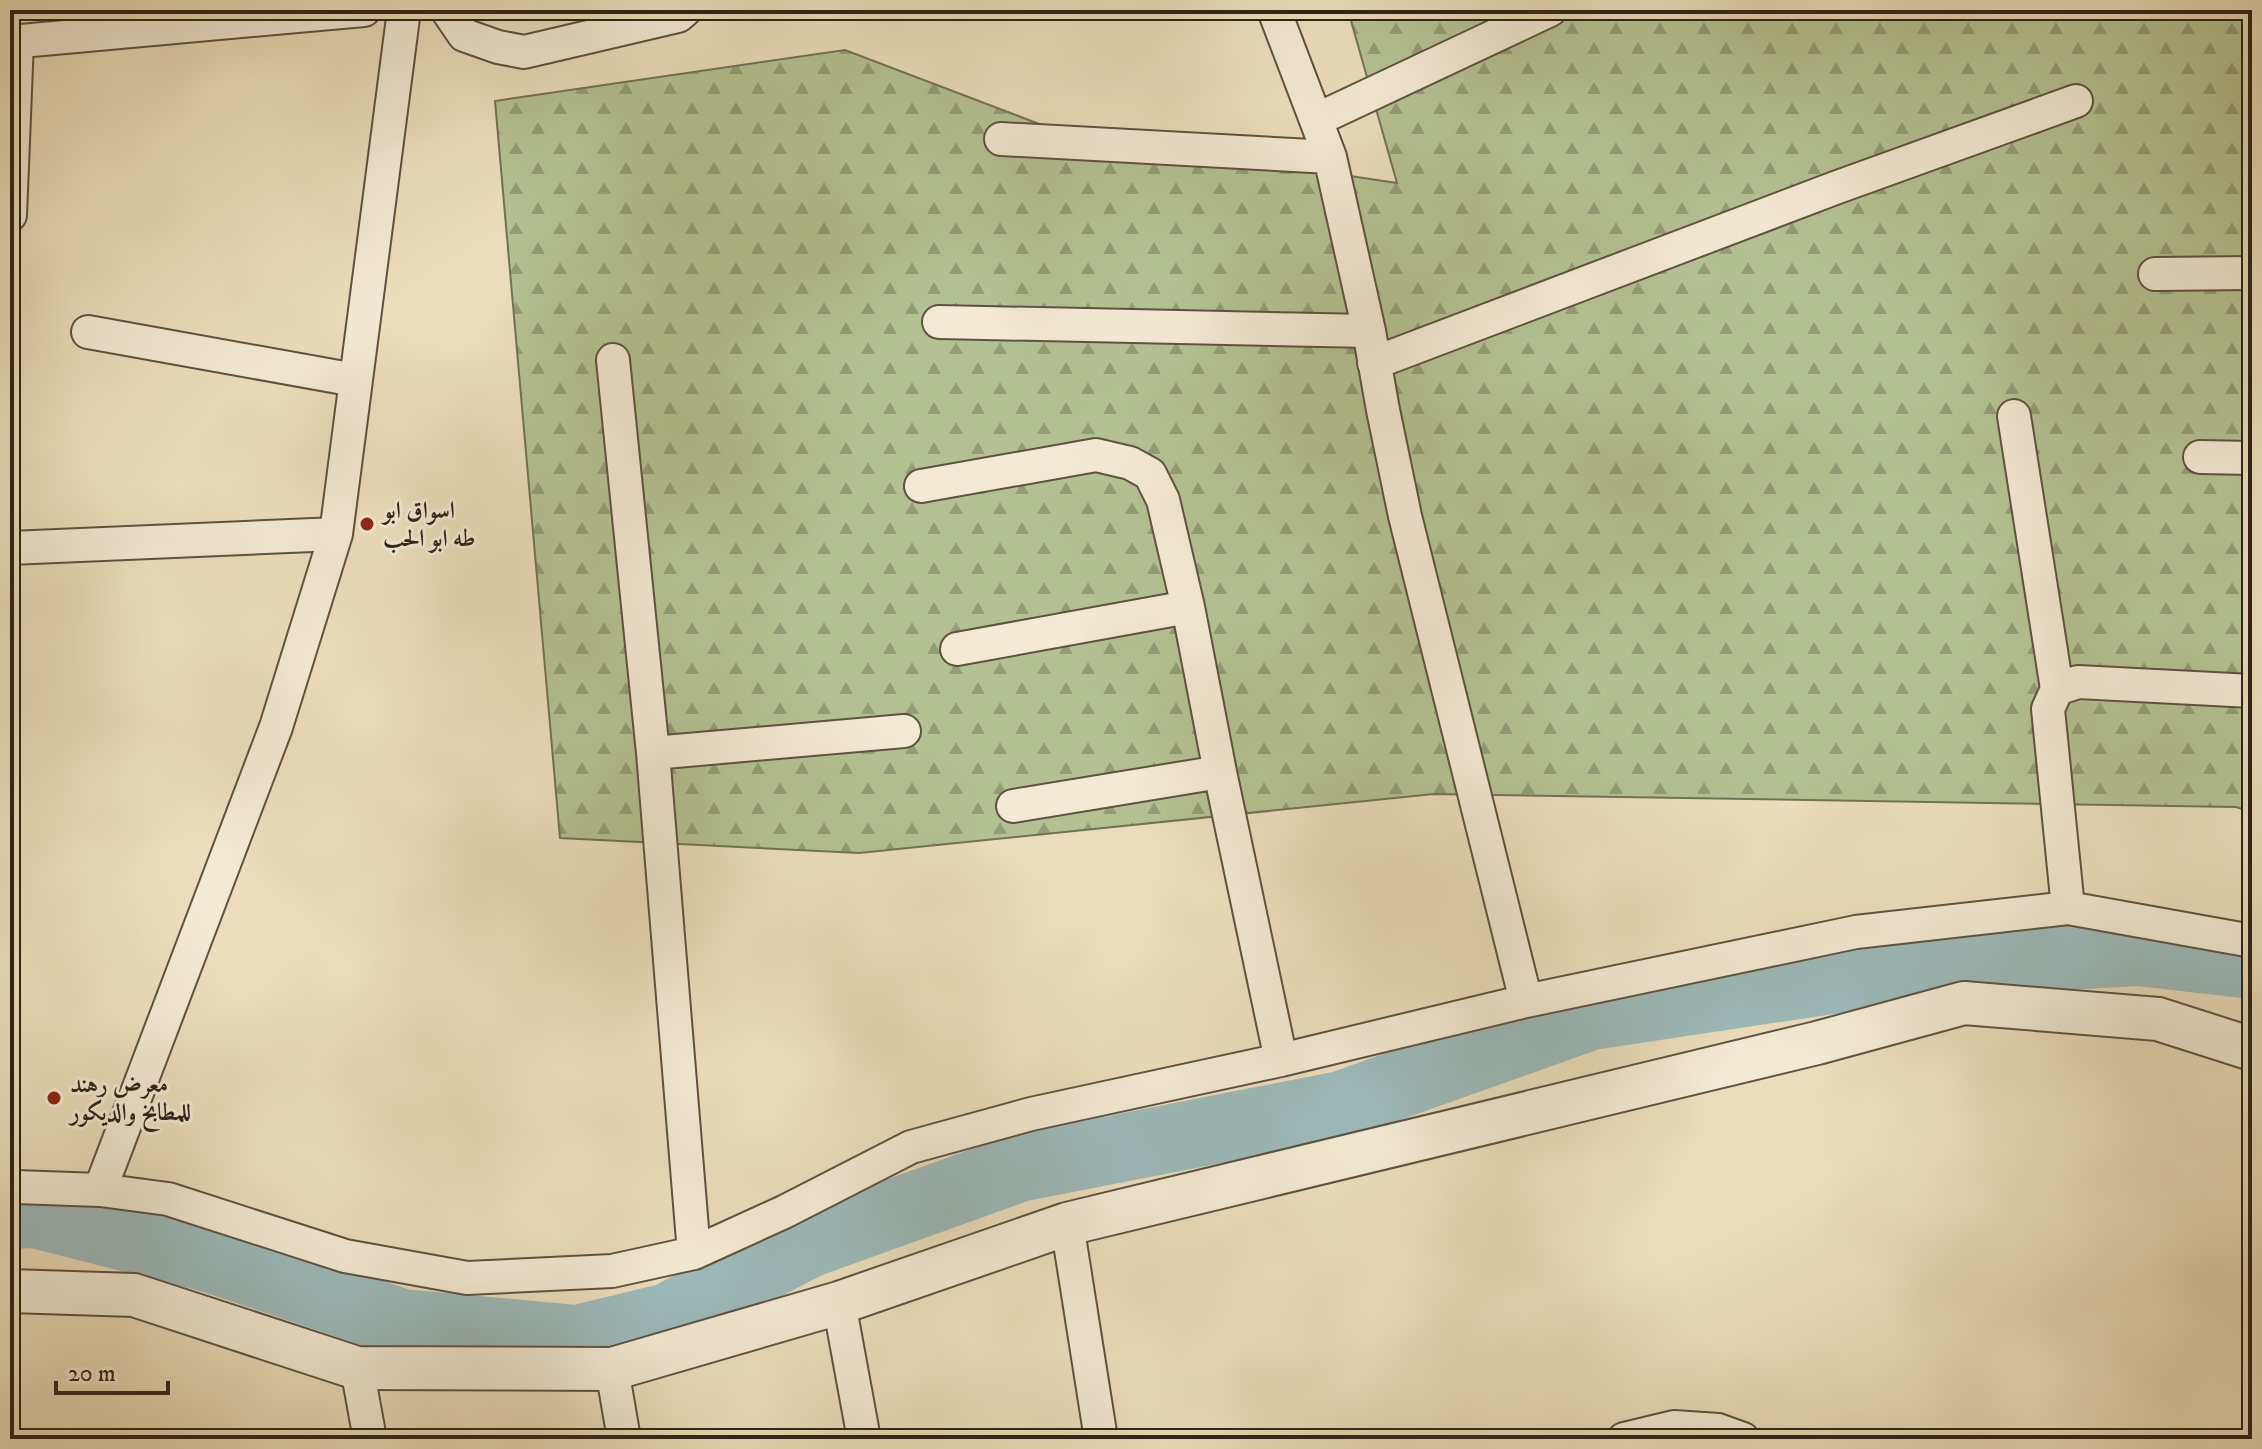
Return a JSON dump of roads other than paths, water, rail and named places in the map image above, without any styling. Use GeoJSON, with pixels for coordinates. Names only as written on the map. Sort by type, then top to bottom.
{"type":"FeatureCollection","features":[{"type":"Feature","properties":{"kind":"street"},"geometry":{"type":"LineString","coordinates":[[10,215],[13,41],[364,10]]}},
{"type":"Feature","properties":{"kind":"street"},"geometry":{"type":"LineString","coordinates":[[100,1190],[276,727],[336,534],[404,10]]}},
{"type":"Feature","properties":{"kind":"street"},"geometry":{"type":"LineString","coordinates":[[447,10],[464,35],[524,52],[678,16],[685,10]]}},
{"type":"Feature","properties":{"kind":"street"},"geometry":{"type":"LineString","coordinates":[[1274,10],[1330,157],[1369,331],[1405,516],[1526,1001]]}},
{"type":"Feature","properties":{"kind":"street"},"geometry":{"type":"LineString","coordinates":[[1316,120],[1550,10]]}},
{"type":"Feature","properties":{"kind":"street"},"geometry":{"type":"LineString","coordinates":[[1374,363],[1835,188],[2076,101]]}},
{"type":"Feature","properties":{"kind":"street"},"geometry":{"type":"LineString","coordinates":[[1001,139],[1330,157]]}},
{"type":"Feature","properties":{"kind":"street"},"geometry":{"type":"LineString","coordinates":[[2155,274],[2252,273]]}},
{"type":"Feature","properties":{"kind":"street"},"geometry":{"type":"LineString","coordinates":[[939,322],[1369,331]]}},
{"type":"Feature","properties":{"kind":"street"},"geometry":{"type":"LineString","coordinates":[[88,332],[355,380]]}},
{"type":"Feature","properties":{"kind":"street"},"geometry":{"type":"LineString","coordinates":[[613,360],[653,753],[694,1253]]}},
{"type":"Feature","properties":{"kind":"street"},"geometry":{"type":"LineString","coordinates":[[2014,416],[2057,689],[2048,709],[2068,908]]}},
{"type":"Feature","properties":{"kind":"street"},"geometry":{"type":"LineString","coordinates":[[921,486],[1096,455],[1130,463],[1150,474],[1163,500],[1188,607],[1281,1060]]}},
{"type":"Feature","properties":{"kind":"street"},"geometry":{"type":"LineString","coordinates":[[2200,457],[2252,458]]}},
{"type":"Feature","properties":{"kind":"street"},"geometry":{"type":"LineString","coordinates":[[10,548],[336,534]]}},
{"type":"Feature","properties":{"kind":"street"},"geometry":{"type":"LineString","coordinates":[[957,649],[1188,607]]}},
{"type":"Feature","properties":{"kind":"street"},"geometry":{"type":"LineString","coordinates":[[2057,689],[2078,682],[2252,691]]}},
{"type":"Feature","properties":{"kind":"street"},"geometry":{"type":"LineString","coordinates":[[653,753],[904,731]]}},
{"type":"Feature","properties":{"kind":"street"},"geometry":{"type":"LineString","coordinates":[[1013,806],[1220,772]]}},
{"type":"Feature","properties":{"kind":"street"},"geometry":{"type":"LineString","coordinates":[[10,1189],[100,1190],[168,1199],[345,1256],[467,1278],[612,1271],[694,1253],[784,1212],[911,1147],[1031,1114],[1281,1060],[1526,1001],[1856,932],[2068,908],[2252,941]]}},
{"type":"Feature","properties":{"kind":"street"},"geometry":{"type":"LineString","coordinates":[[10,1291],[134,1295],[357,1368],[612,1369],[839,1303],[1067,1224],[1817,1043],[1964,1003],[2158,1019],[2252,1049]]}},
{"type":"Feature","properties":{"kind":"street"},"geometry":{"type":"LineString","coordinates":[[1067,1224],[1101,1439]]}},
{"type":"Feature","properties":{"kind":"street"},"geometry":{"type":"LineString","coordinates":[[839,1303],[864,1439]]}},
{"type":"Feature","properties":{"kind":"street"},"geometry":{"type":"LineString","coordinates":[[357,1368],[370,1439]]}},
{"type":"Feature","properties":{"kind":"street"},"geometry":{"type":"LineString","coordinates":[[612,1369],[624,1439]]}},
{"type":"Feature","properties":{"kind":"street"},"geometry":{"type":"LineString","coordinates":[[1624,1439],[1674,1427],[1718,1430],[1743,1439]]}},
{"type":"Feature","properties":{"kind":"waterway"},"geometry":{"type":"LineString","coordinates":[[10,1215],[35,1214],[212,1259],[402,1323],[577,1339],[668,1317],[808,1244],[1019,1168],[1341,1105],[1591,1016],[1945,963],[2138,952],[2252,965]]}},
{"type":"Feature","properties":{"kind":"place","name":"اسواق ابو طه ابو الحب"},"geometry":{"type":"Point","coordinates":[367,524]}},
{"type":"Feature","properties":{"kind":"place","name":"معرض رهند للمطابخ والديكور"},"geometry":{"type":"Point","coordinates":[54,1098]}}]}
